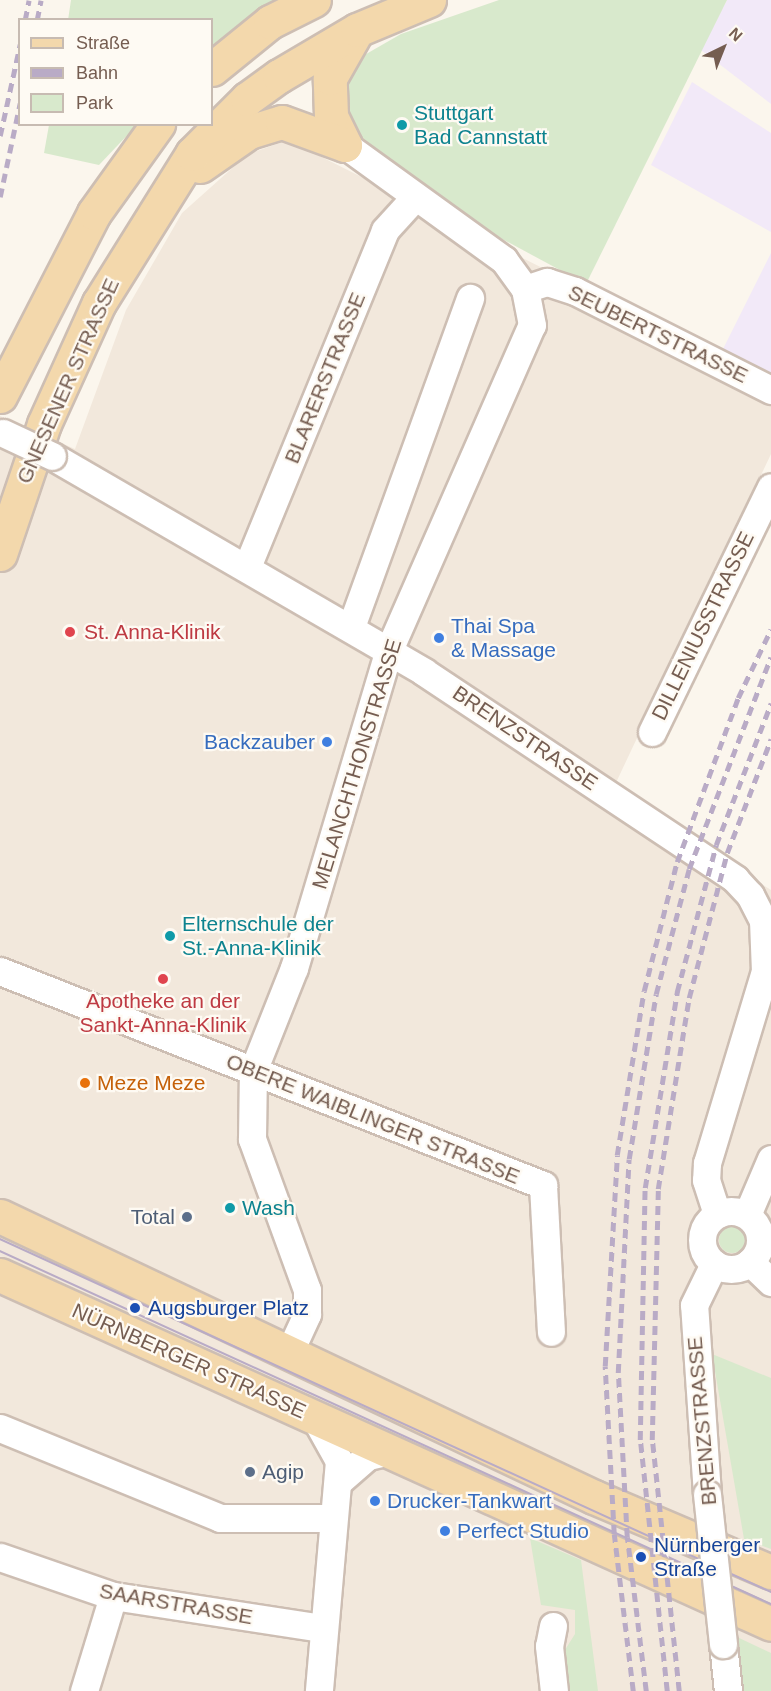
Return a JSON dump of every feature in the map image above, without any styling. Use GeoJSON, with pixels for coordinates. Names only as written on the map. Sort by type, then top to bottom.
{"type":"FeatureCollection","features":[{"type":"Feature","properties":{"kind":"main road"},"geometry":{"type":"LineString","coordinates":[[213,68],[270,22],[314,0]]}},
{"type":"Feature","properties":{"kind":"main road"},"geometry":{"type":"LineString","coordinates":[[213,107],[279,52],[375,0]]}},
{"type":"Feature","properties":{"kind":"main road","name":"GNESENER STRASSE"},"geometry":{"type":"LineString","coordinates":[[0,554],[44,424],[99,303],[172,182],[247,99],[357,30],[429,0]]}},
{"type":"Feature","properties":{"kind":"main road"},"geometry":{"type":"LineString","coordinates":[[345,145],[331,116],[330,78],[357,30]]}},
{"type":"Feature","properties":{"kind":"main road"},"geometry":{"type":"LineString","coordinates":[[172,182],[263,126],[297,124],[345,145]]}},
{"type":"Feature","properties":{"kind":"main road"},"geometry":{"type":"LineString","coordinates":[[0,396],[94,213],[158,126]]}},
{"type":"Feature","properties":{"kind":"main road","name":"GNESENER STRASSE"},"geometry":{"type":"LineString","coordinates":[[0,505],[86,287],[161,165],[194,126]]}},
{"type":"Feature","properties":{"kind":"main road"},"geometry":{"type":"LineString","coordinates":[[0,1215],[594,1497],[771,1572]]}},
{"type":"Feature","properties":{"kind":"main road","name":"NÜRNBERGER STRASSE"},"geometry":{"type":"LineString","coordinates":[[0,1275],[771,1624]]}},
{"type":"Feature","properties":{"kind":"street"},"geometry":{"type":"LineString","coordinates":[[345,145],[400,213],[504,260],[525,289]]}},
{"type":"Feature","properties":{"kind":"street","name":"BLARERSTRASSE"},"geometry":{"type":"LineString","coordinates":[[247,567],[400,213]]}},
{"type":"Feature","properties":{"kind":"street","name":"SEUBERTSTRASSE"},"geometry":{"type":"LineString","coordinates":[[525,289],[547,282],[575,291],[771,390]]}},
{"type":"Feature","properties":{"kind":"street","name":"MELANCHTHONSTRASSE"},"geometry":{"type":"LineString","coordinates":[[290,1352],[307,1314],[307,1290],[252,1138],[253,1071],[294,968],[389,650],[527,343],[532,315],[525,289]]}},
{"type":"Feature","properties":{"kind":"street"},"geometry":{"type":"LineString","coordinates":[[351,627],[470,298]]}},
{"type":"Feature","properties":{"kind":"street","name":"BRENZSTRASSE"},"geometry":{"type":"LineString","coordinates":[[1,433],[52,456],[389,650],[668,833],[750,895],[763,920],[765,971],[708,1163],[706,1180],[717,1214]]}},
{"type":"Feature","properties":{"kind":"street","name":"DILLENIUSSTRASSE"},"geometry":{"type":"LineString","coordinates":[[652,732],[771,487]]}},
{"type":"Feature","properties":{"kind":"street","name":"OBERE WAIBLINGER STRASSE"},"geometry":{"type":"LineString","coordinates":[[0,971],[543,1185],[551,1332]]}},
{"type":"Feature","properties":{"kind":"street"},"geometry":{"type":"LineString","coordinates":[[747,1215],[771,1159]]}},
{"type":"Feature","properties":{"kind":"street"},"geometry":{"type":"LineString","coordinates":[[717,1214],[747,1215],[761,1241],[750,1263],[736,1269],[714,1264],[705,1252],[702,1236],[717,1214]]}},
{"type":"Feature","properties":{"kind":"street"},"geometry":{"type":"LineString","coordinates":[[750,1263],[771,1282]]}},
{"type":"Feature","properties":{"kind":"street","name":"BRENZSTRASSE"},"geometry":{"type":"LineString","coordinates":[[714,1264],[697,1290],[694,1305],[707,1494],[728,1691]]}},
{"type":"Feature","properties":{"kind":"street"},"geometry":{"type":"LineString","coordinates":[[315,1418],[336,1448],[339,1481],[332,1518],[321,1628],[319,1691]]}},
{"type":"Feature","properties":{"kind":"street"},"geometry":{"type":"LineString","coordinates":[[0,1428],[220,1518],[332,1518]]}},
{"type":"Feature","properties":{"kind":"street"},"geometry":{"type":"LineString","coordinates":[[339,1481],[368,1456],[390,1451]]}},
{"type":"Feature","properties":{"kind":"street","name":"SAARSTRASSE"},"geometry":{"type":"LineString","coordinates":[[0,1557],[113,1596],[321,1628]]}},
{"type":"Feature","properties":{"kind":"street"},"geometry":{"type":"LineString","coordinates":[[84,1691],[113,1596]]}},
{"type":"Feature","properties":{"kind":"street"},"geometry":{"type":"LineString","coordinates":[[553,1626],[549,1646],[554,1691]]}},
{"type":"Feature","properties":{"kind":"shaded area"},"geometry":{"type":"Polygon","coordinates":[[[727,0],[771,0],[771,104],[701,50],[727,0]]]}},
{"type":"Feature","properties":{"kind":"shaded area"},"geometry":{"type":"Polygon","coordinates":[[[692,82],[771,133],[771,232],[651,165],[692,82]]]}},
{"type":"Feature","properties":{"kind":"shaded area"},"geometry":{"type":"Polygon","coordinates":[[[288,140],[771,383],[771,454],[613,789],[771,890],[771,1691],[0,1691],[0,416],[75,449],[126,310],[182,213],[248,154],[288,140]]]}},
{"type":"Feature","properties":{"kind":"shaded area"},"geometry":{"type":"Polygon","coordinates":[[[771,253],[771,373],[723,349],[771,253]]]}},
{"type":"Feature","properties":{"kind":"green space"},"geometry":{"type":"Polygon","coordinates":[[[71,0],[293,0],[213,51],[213,18],[68,18],[71,0]]]}},
{"type":"Feature","properties":{"kind":"green space"},"geometry":{"type":"Polygon","coordinates":[[[499,0],[727,0],[586,284],[452,212],[364,147],[343,125],[338,81],[354,61],[401,34],[499,0]]]}},
{"type":"Feature","properties":{"kind":"green space"},"geometry":{"type":"Polygon","coordinates":[[[49,126],[136,126],[99,165],[44,153],[49,126]]]}},
{"type":"Feature","properties":{"kind":"green space"},"geometry":{"type":"Polygon","coordinates":[[[732,1227],[741,1231],[745,1240],[741,1249],[732,1253],[723,1249],[719,1240],[723,1231],[732,1227]]]}},
{"type":"Feature","properties":{"kind":"green space"},"geometry":{"type":"Polygon","coordinates":[[[712,1354],[771,1378],[771,1549],[744,1539],[712,1354]]]}},
{"type":"Feature","properties":{"kind":"green space"},"geometry":{"type":"Polygon","coordinates":[[[530,1538],[581,1560],[598,1691],[562,1691],[558,1661],[575,1634],[575,1610],[541,1605],[530,1538]]]}},
{"type":"Feature","properties":{"kind":"green space"},"geometry":{"type":"Polygon","coordinates":[[[737,1637],[771,1653],[771,1691],[743,1691],[737,1637]]]}},
{"type":"Feature","properties":{"kind":"tram line"},"geometry":{"type":"LineString","coordinates":[[0,1239],[771,1592]]}},
{"type":"Feature","properties":{"kind":"tram line"},"geometry":{"type":"LineString","coordinates":[[0,1251],[771,1604]]}},
{"type":"Feature","properties":{"kind":"railway"},"geometry":{"type":"LineString","coordinates":[[25,18],[29,0]]}},
{"type":"Feature","properties":{"kind":"railway"},"geometry":{"type":"LineString","coordinates":[[37,18],[41,0]]}},
{"type":"Feature","properties":{"kind":"railway"},"geometry":{"type":"LineString","coordinates":[[0,136],[18,53]]}},
{"type":"Feature","properties":{"kind":"railway"},"geometry":{"type":"LineString","coordinates":[[0,197],[18,112]]}},
{"type":"Feature","properties":{"kind":"railway"},"geometry":{"type":"LineString","coordinates":[[633,1691],[614,1534],[605,1366],[617,1155],[644,991],[677,862],[738,698],[771,629]]}},
{"type":"Feature","properties":{"kind":"railway"},"geometry":{"type":"LineString","coordinates":[[646,1691],[627,1537],[618,1373],[629,1159],[656,994],[689,869],[771,657]]}},
{"type":"Feature","properties":{"kind":"railway"},"geometry":{"type":"LineString","coordinates":[[667,1691],[640,1440],[645,1188],[677,992],[716,845],[771,703]]}},
{"type":"Feature","properties":{"kind":"railway"},"geometry":{"type":"LineString","coordinates":[[679,1691],[652,1440],[658,1189],[689,998],[727,853],[771,739]]}},
{"type":"Feature","properties":{"kind":"place","name":"Stuttgart Bad Cannstatt"},"geometry":{"type":"Point","coordinates":[402,125]}},
{"type":"Feature","properties":{"kind":"place","name":"St. Anna-Klinik"},"geometry":{"type":"Point","coordinates":[70,632]}},
{"type":"Feature","properties":{"kind":"place","name":"Thai Spa & Massage"},"geometry":{"type":"Point","coordinates":[439,638]}},
{"type":"Feature","properties":{"kind":"place","name":"Backzauber"},"geometry":{"type":"Point","coordinates":[327,742]}},
{"type":"Feature","properties":{"kind":"place","name":"Elternschule der St.-Anna-Klinik"},"geometry":{"type":"Point","coordinates":[170,936]}},
{"type":"Feature","properties":{"kind":"place","name":"Apotheke an der Sankt-Anna-Klinik"},"geometry":{"type":"Point","coordinates":[163,979]}},
{"type":"Feature","properties":{"kind":"place","name":"Meze Meze"},"geometry":{"type":"Point","coordinates":[85,1083]}},
{"type":"Feature","properties":{"kind":"place","name":"Wash"},"geometry":{"type":"Point","coordinates":[230,1208]}},
{"type":"Feature","properties":{"kind":"place","name":"Total"},"geometry":{"type":"Point","coordinates":[187,1217]}},
{"type":"Feature","properties":{"kind":"place","name":"Augsburger Platz"},"geometry":{"type":"Point","coordinates":[135,1308]}},
{"type":"Feature","properties":{"kind":"place","name":"Agip"},"geometry":{"type":"Point","coordinates":[250,1472]}},
{"type":"Feature","properties":{"kind":"place","name":"Drucker-Tankwart"},"geometry":{"type":"Point","coordinates":[375,1501]}},
{"type":"Feature","properties":{"kind":"place","name":"Perfect Studio"},"geometry":{"type":"Point","coordinates":[445,1531]}},
{"type":"Feature","properties":{"kind":"place","name":"Nürnberger Straße"},"geometry":{"type":"Point","coordinates":[641,1557]}}]}
